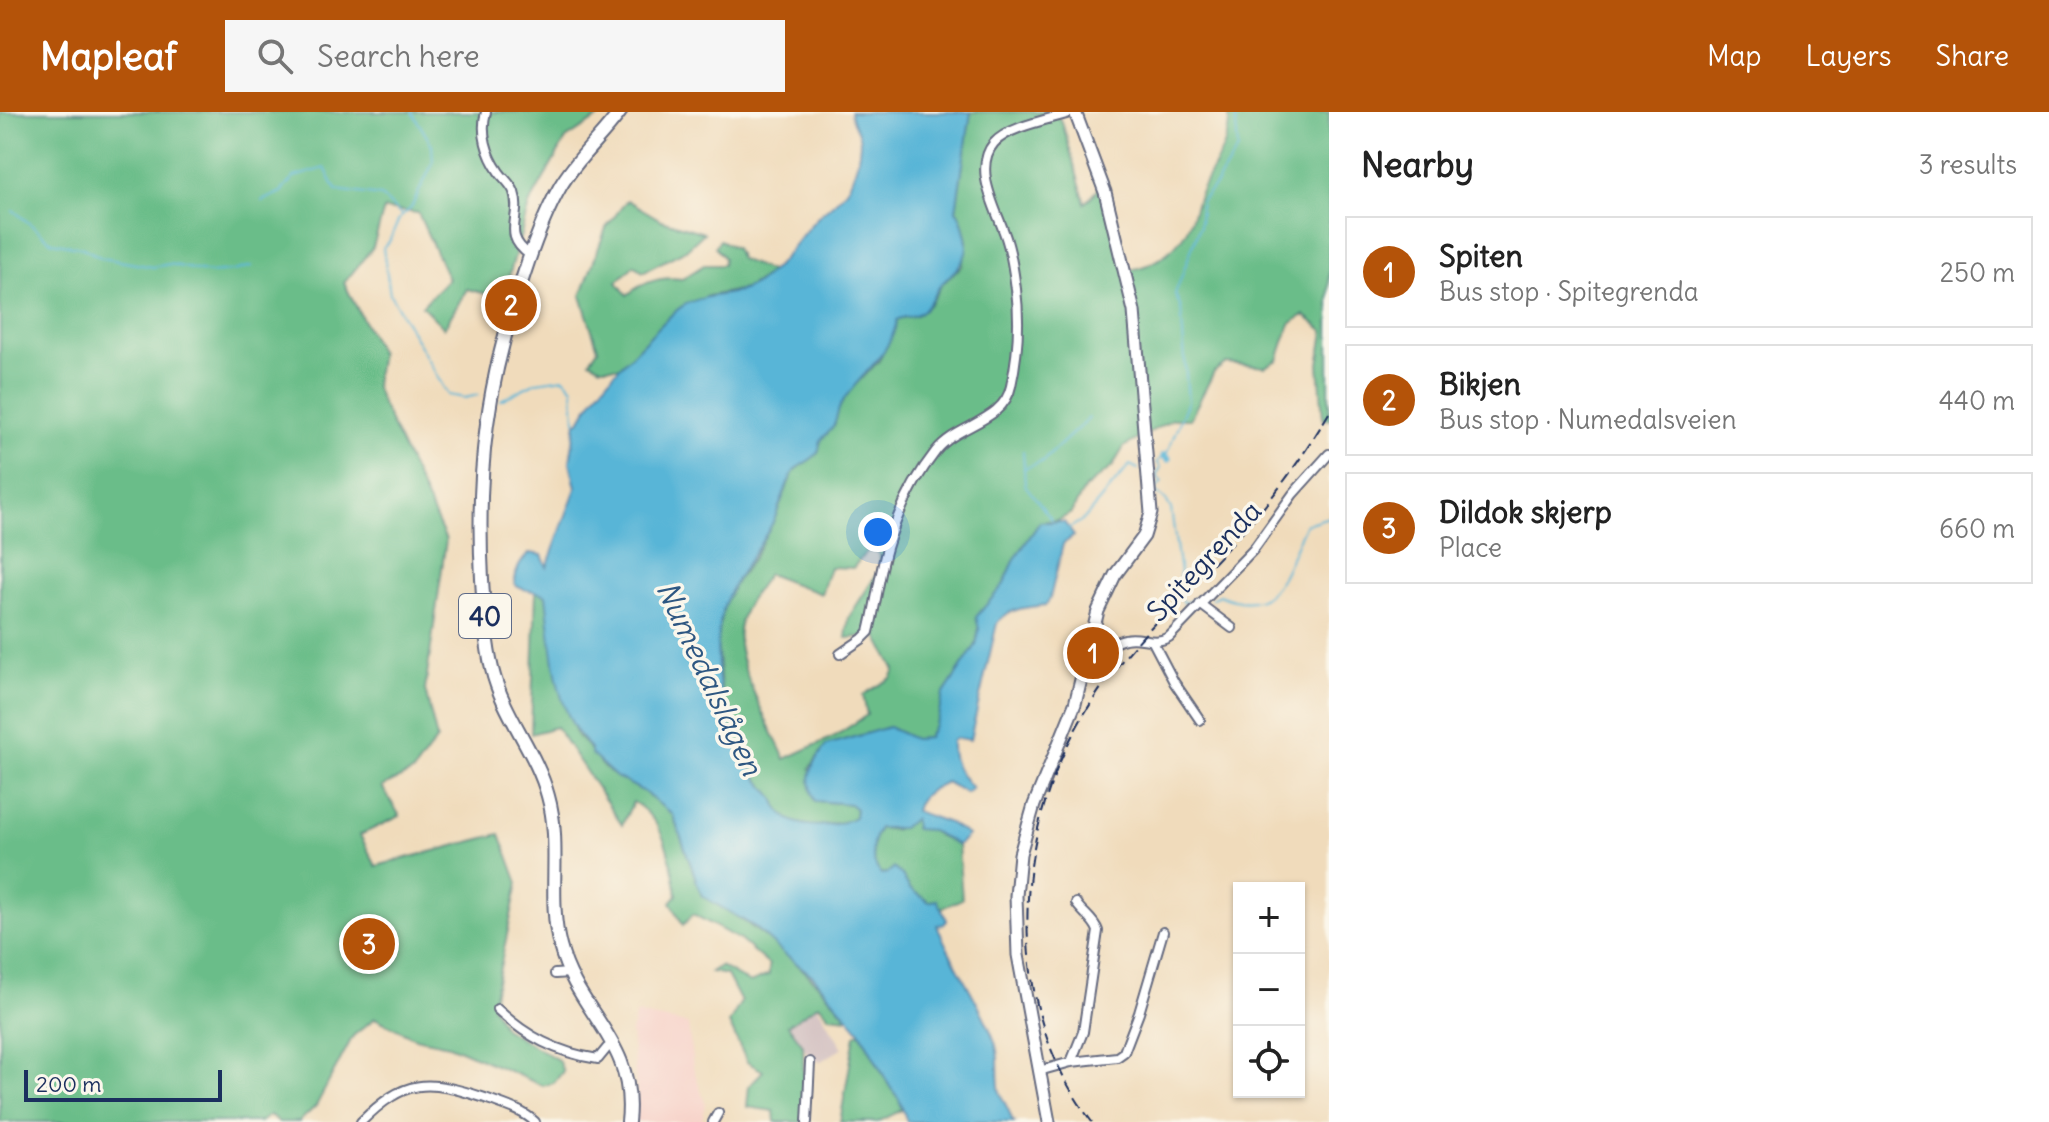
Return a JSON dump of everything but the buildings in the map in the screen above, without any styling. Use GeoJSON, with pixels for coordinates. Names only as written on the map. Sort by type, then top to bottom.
{"type":"FeatureCollection","features":[{"type":"Feature","properties":{"kind":"main road","name":"40"},"geometry":{"type":"LineString","coordinates":[[620,112],[561,185],[530,255],[507,326],[489,402],[482,461],[481,562],[486,636],[496,686],[538,769],[551,809],[555,923],[561,950],[570,973],[622,1060],[629,1090],[628,1122]]}},
{"type":"Feature","properties":{"kind":"main road"},"geometry":{"type":"LineString","coordinates":[[1049,1122],[1018,955],[1018,863],[1034,805],[1075,704],[1106,592],[1144,536],[1150,521],[1151,504],[1134,311],[1105,192],[1074,112]]}},
{"type":"Feature","properties":{"kind":"street"},"geometry":{"type":"LineString","coordinates":[[486,112],[485,138],[489,156],[514,190],[515,240],[530,255]]}},
{"type":"Feature","properties":{"kind":"street"},"geometry":{"type":"LineString","coordinates":[[840,654],[869,632],[892,533],[931,457],[955,433],[1003,407],[1009,394],[1017,335],[1017,292],[1009,246],[986,176],[989,151],[997,140],[1008,133],[1074,112]]}},
{"type":"Feature","properties":{"kind":"street","name":"Spitegrenda"},"geometry":{"type":"LineString","coordinates":[[1088,651],[1101,651],[1127,638],[1160,642],[1169,637],[1253,550],[1293,494],[1329,454]]}},
{"type":"Feature","properties":{"kind":"street"},"geometry":{"type":"LineString","coordinates":[[1200,604],[1232,628]]}},
{"type":"Feature","properties":{"kind":"street"},"geometry":{"type":"LineString","coordinates":[[1153,642],[1174,682],[1200,720]]}},
{"type":"Feature","properties":{"kind":"street"},"geometry":{"type":"LineString","coordinates":[[1071,1062],[1083,1032],[1098,931],[1076,903]]}},
{"type":"Feature","properties":{"kind":"street"},"geometry":{"type":"LineString","coordinates":[[1039,1071],[1071,1062],[1117,1057],[1127,1050],[1163,932]]}},
{"type":"Feature","properties":{"kind":"street"},"geometry":{"type":"LineString","coordinates":[[555,974],[570,973]]}},
{"type":"Feature","properties":{"kind":"street"},"geometry":{"type":"LineString","coordinates":[[497,1009],[512,1025],[543,1043],[598,1059],[607,1048]]}},
{"type":"Feature","properties":{"kind":"street"},"geometry":{"type":"LineString","coordinates":[[807,1122],[810,1062]]}},
{"type":"Feature","properties":{"kind":"street"},"geometry":{"type":"LineString","coordinates":[[361,1122],[387,1097],[427,1084],[447,1087],[523,1111],[535,1122]]}},
{"type":"Feature","properties":{"kind":"shaded area"},"geometry":{"type":"Polygon","coordinates":[[[814,1001],[843,1048],[821,1061],[810,1062],[805,1049],[794,1037],[774,1027],[814,1001]]]}},
{"type":"Feature","properties":{"kind":"shaded area"},"geometry":{"type":"Polygon","coordinates":[[[636,1014],[688,1024],[693,1067],[705,1103],[702,1122],[633,1122],[637,1095],[631,1032],[636,1014]]]}},
{"type":"Feature","properties":{"kind":"green space"},"geometry":{"type":"Polygon","coordinates":[[[0,112],[607,112],[566,139],[529,205],[503,298],[467,289],[444,328],[422,306],[448,279],[418,213],[384,209],[373,247],[344,283],[380,353],[375,384],[380,400],[446,540],[425,690],[437,739],[413,772],[382,787],[400,816],[360,835],[376,866],[500,834],[518,883],[492,1005],[504,1028],[558,1060],[563,1071],[554,1083],[543,1086],[449,1045],[415,1038],[375,1018],[353,1036],[316,1106],[299,1122],[279,1122],[270,1115],[260,1122],[0,1122],[0,112]]]}},
{"type":"Feature","properties":{"kind":"green space"},"geometry":{"type":"Polygon","coordinates":[[[971,112],[1054,112],[1062,122],[1085,203],[1101,186],[1129,270],[1138,268],[1166,254],[1186,232],[1200,193],[1224,145],[1229,112],[1329,112],[1329,419],[1323,419],[1319,364],[1324,331],[1304,315],[1290,324],[1278,360],[1265,367],[1226,363],[1214,372],[1190,419],[1173,419],[1124,447],[1112,467],[1085,488],[1071,513],[1059,520],[1040,522],[992,599],[979,629],[976,645],[943,695],[938,717],[928,738],[914,739],[889,727],[826,745],[810,768],[827,802],[851,804],[856,809],[855,817],[814,827],[790,821],[778,810],[775,800],[759,780],[731,732],[722,700],[717,641],[724,605],[773,522],[793,472],[818,453],[820,441],[834,426],[837,412],[848,392],[879,361],[897,319],[916,315],[929,305],[942,284],[962,266],[967,241],[956,210],[971,112]],[[867,551],[853,568],[830,567],[821,594],[768,574],[746,607],[739,629],[742,659],[754,694],[785,759],[835,736],[867,715],[863,695],[891,678],[895,670],[877,636],[846,638],[849,617],[881,567],[879,552],[867,551]]]}},
{"type":"Feature","properties":{"kind":"green space"},"geometry":{"type":"Polygon","coordinates":[[[627,200],[661,220],[704,233],[686,250],[643,272],[634,265],[617,282],[627,295],[653,281],[682,279],[704,265],[723,265],[724,258],[715,247],[720,240],[735,248],[740,259],[772,272],[745,289],[708,296],[669,317],[620,367],[601,367],[590,361],[598,349],[581,296],[606,228],[627,200]]]}},
{"type":"Feature","properties":{"kind":"green space"},"geometry":{"type":"Polygon","coordinates":[[[536,591],[546,595],[559,686],[577,736],[601,765],[643,791],[673,815],[702,896],[744,921],[781,950],[816,982],[848,1018],[829,1016],[819,1004],[788,1025],[803,1045],[805,1122],[775,1122],[774,1111],[747,1107],[749,1086],[763,1071],[747,1062],[729,1023],[741,1002],[727,975],[711,972],[720,966],[750,983],[769,975],[769,965],[740,940],[693,914],[683,925],[671,902],[677,895],[673,869],[665,842],[653,819],[633,802],[622,825],[556,727],[531,734],[536,591]]]}},
{"type":"Feature","properties":{"kind":"green space"},"geometry":{"type":"Polygon","coordinates":[[[914,819],[958,845],[962,899],[940,909],[937,901],[929,902],[910,889],[902,875],[893,869],[881,874],[873,858],[879,828],[894,830],[914,819]]]}},
{"type":"Feature","properties":{"kind":"green space"},"geometry":{"type":"Polygon","coordinates":[[[860,1032],[899,1099],[902,1110],[878,1122],[840,1122],[855,1035],[860,1032]]]}},
{"type":"Feature","properties":{"kind":"water","name":"Numedalslågen"},"geometry":{"type":"Polygon","coordinates":[[[850,112],[971,112],[956,210],[963,224],[967,251],[923,310],[897,320],[888,344],[841,404],[832,429],[821,441],[818,452],[791,478],[773,522],[727,599],[717,651],[720,687],[727,720],[737,743],[781,812],[790,819],[811,825],[846,821],[855,817],[856,809],[850,804],[815,801],[812,792],[811,772],[826,745],[889,727],[914,739],[928,738],[938,717],[943,695],[976,645],[979,629],[976,617],[1004,584],[1015,559],[1040,522],[1064,522],[1074,536],[1063,544],[1046,605],[1013,611],[997,623],[970,740],[956,738],[952,741],[956,767],[972,788],[966,793],[946,782],[926,793],[917,805],[915,811],[949,823],[968,835],[958,845],[930,830],[915,829],[914,819],[902,828],[879,828],[873,846],[873,858],[881,874],[893,868],[902,875],[910,889],[929,902],[937,900],[947,920],[937,925],[995,1042],[1000,1092],[1015,1122],[907,1122],[899,1099],[860,1031],[813,976],[755,927],[702,896],[673,815],[643,791],[616,777],[591,754],[591,749],[578,734],[569,716],[556,677],[546,595],[515,585],[518,568],[530,553],[542,555],[547,567],[576,488],[570,462],[576,422],[580,421],[595,396],[614,374],[673,313],[693,301],[738,292],[757,283],[841,196],[853,176],[860,146],[850,112]]]}},
{"type":"Feature","properties":{"kind":"waterway"},"geometry":{"type":"LineString","coordinates":[[412,112],[432,145],[433,163],[411,208],[399,219],[383,248],[390,294],[448,395],[465,398],[478,395]]}},
{"type":"Feature","properties":{"kind":"waterway"},"geometry":{"type":"LineString","coordinates":[[1200,598],[1184,603],[1178,594],[1180,573],[1171,509],[1155,490],[1162,482],[1156,476],[1161,467],[1157,462],[1167,453],[1188,401],[1181,308],[1175,294],[1200,226],[1201,201],[1238,149],[1235,112]]}},
{"type":"Feature","properties":{"kind":"waterway"},"geometry":{"type":"LineString","coordinates":[[262,201],[281,192],[294,177],[325,168],[336,190],[381,196],[402,216]]}},
{"type":"Feature","properties":{"kind":"waterway"},"geometry":{"type":"LineString","coordinates":[[13,210],[52,242],[83,248],[102,258],[153,267],[170,264],[209,273],[252,266]]}},
{"type":"Feature","properties":{"kind":"waterway"},"geometry":{"type":"LineString","coordinates":[[501,400],[536,382],[564,378],[573,388],[575,421]]}},
{"type":"Feature","properties":{"kind":"waterway"},"geometry":{"type":"LineString","coordinates":[[1025,468],[1043,461],[1089,418]]}},
{"type":"Feature","properties":{"kind":"waterway"},"geometry":{"type":"LineString","coordinates":[[1023,451],[1025,485],[1052,520]]}},
{"type":"Feature","properties":{"kind":"waterway"},"geometry":{"type":"LineString","coordinates":[[1164,456],[1168,459]]}},
{"type":"Feature","properties":{"kind":"waterway"},"geometry":{"type":"LineString","coordinates":[[1068,529],[1084,519],[1130,465],[1138,469]]}},
{"type":"Feature","properties":{"kind":"waterway"},"geometry":{"type":"LineString","coordinates":[[1211,599],[1219,595],[1239,601],[1255,601],[1268,595],[1285,571],[1306,524],[1329,517]]}},
{"type":"Feature","properties":{"kind":"railway"},"geometry":{"type":"LineString","coordinates":[[1092,1122],[1066,1081],[1046,1037],[1030,967],[1030,873],[1044,806],[1069,743],[1104,684],[1136,644],[1267,503],[1329,413]]}},
{"type":"Feature","properties":{"kind":"place","name":"Bikjen"},"geometry":{"type":"Point","coordinates":[511,305]}},
{"type":"Feature","properties":{"kind":"place","name":"Spiten"},"geometry":{"type":"Point","coordinates":[1093,653]}},
{"type":"Feature","properties":{"kind":"place","name":"Dildok skjerp"},"geometry":{"type":"Point","coordinates":[369,944]}}]}
